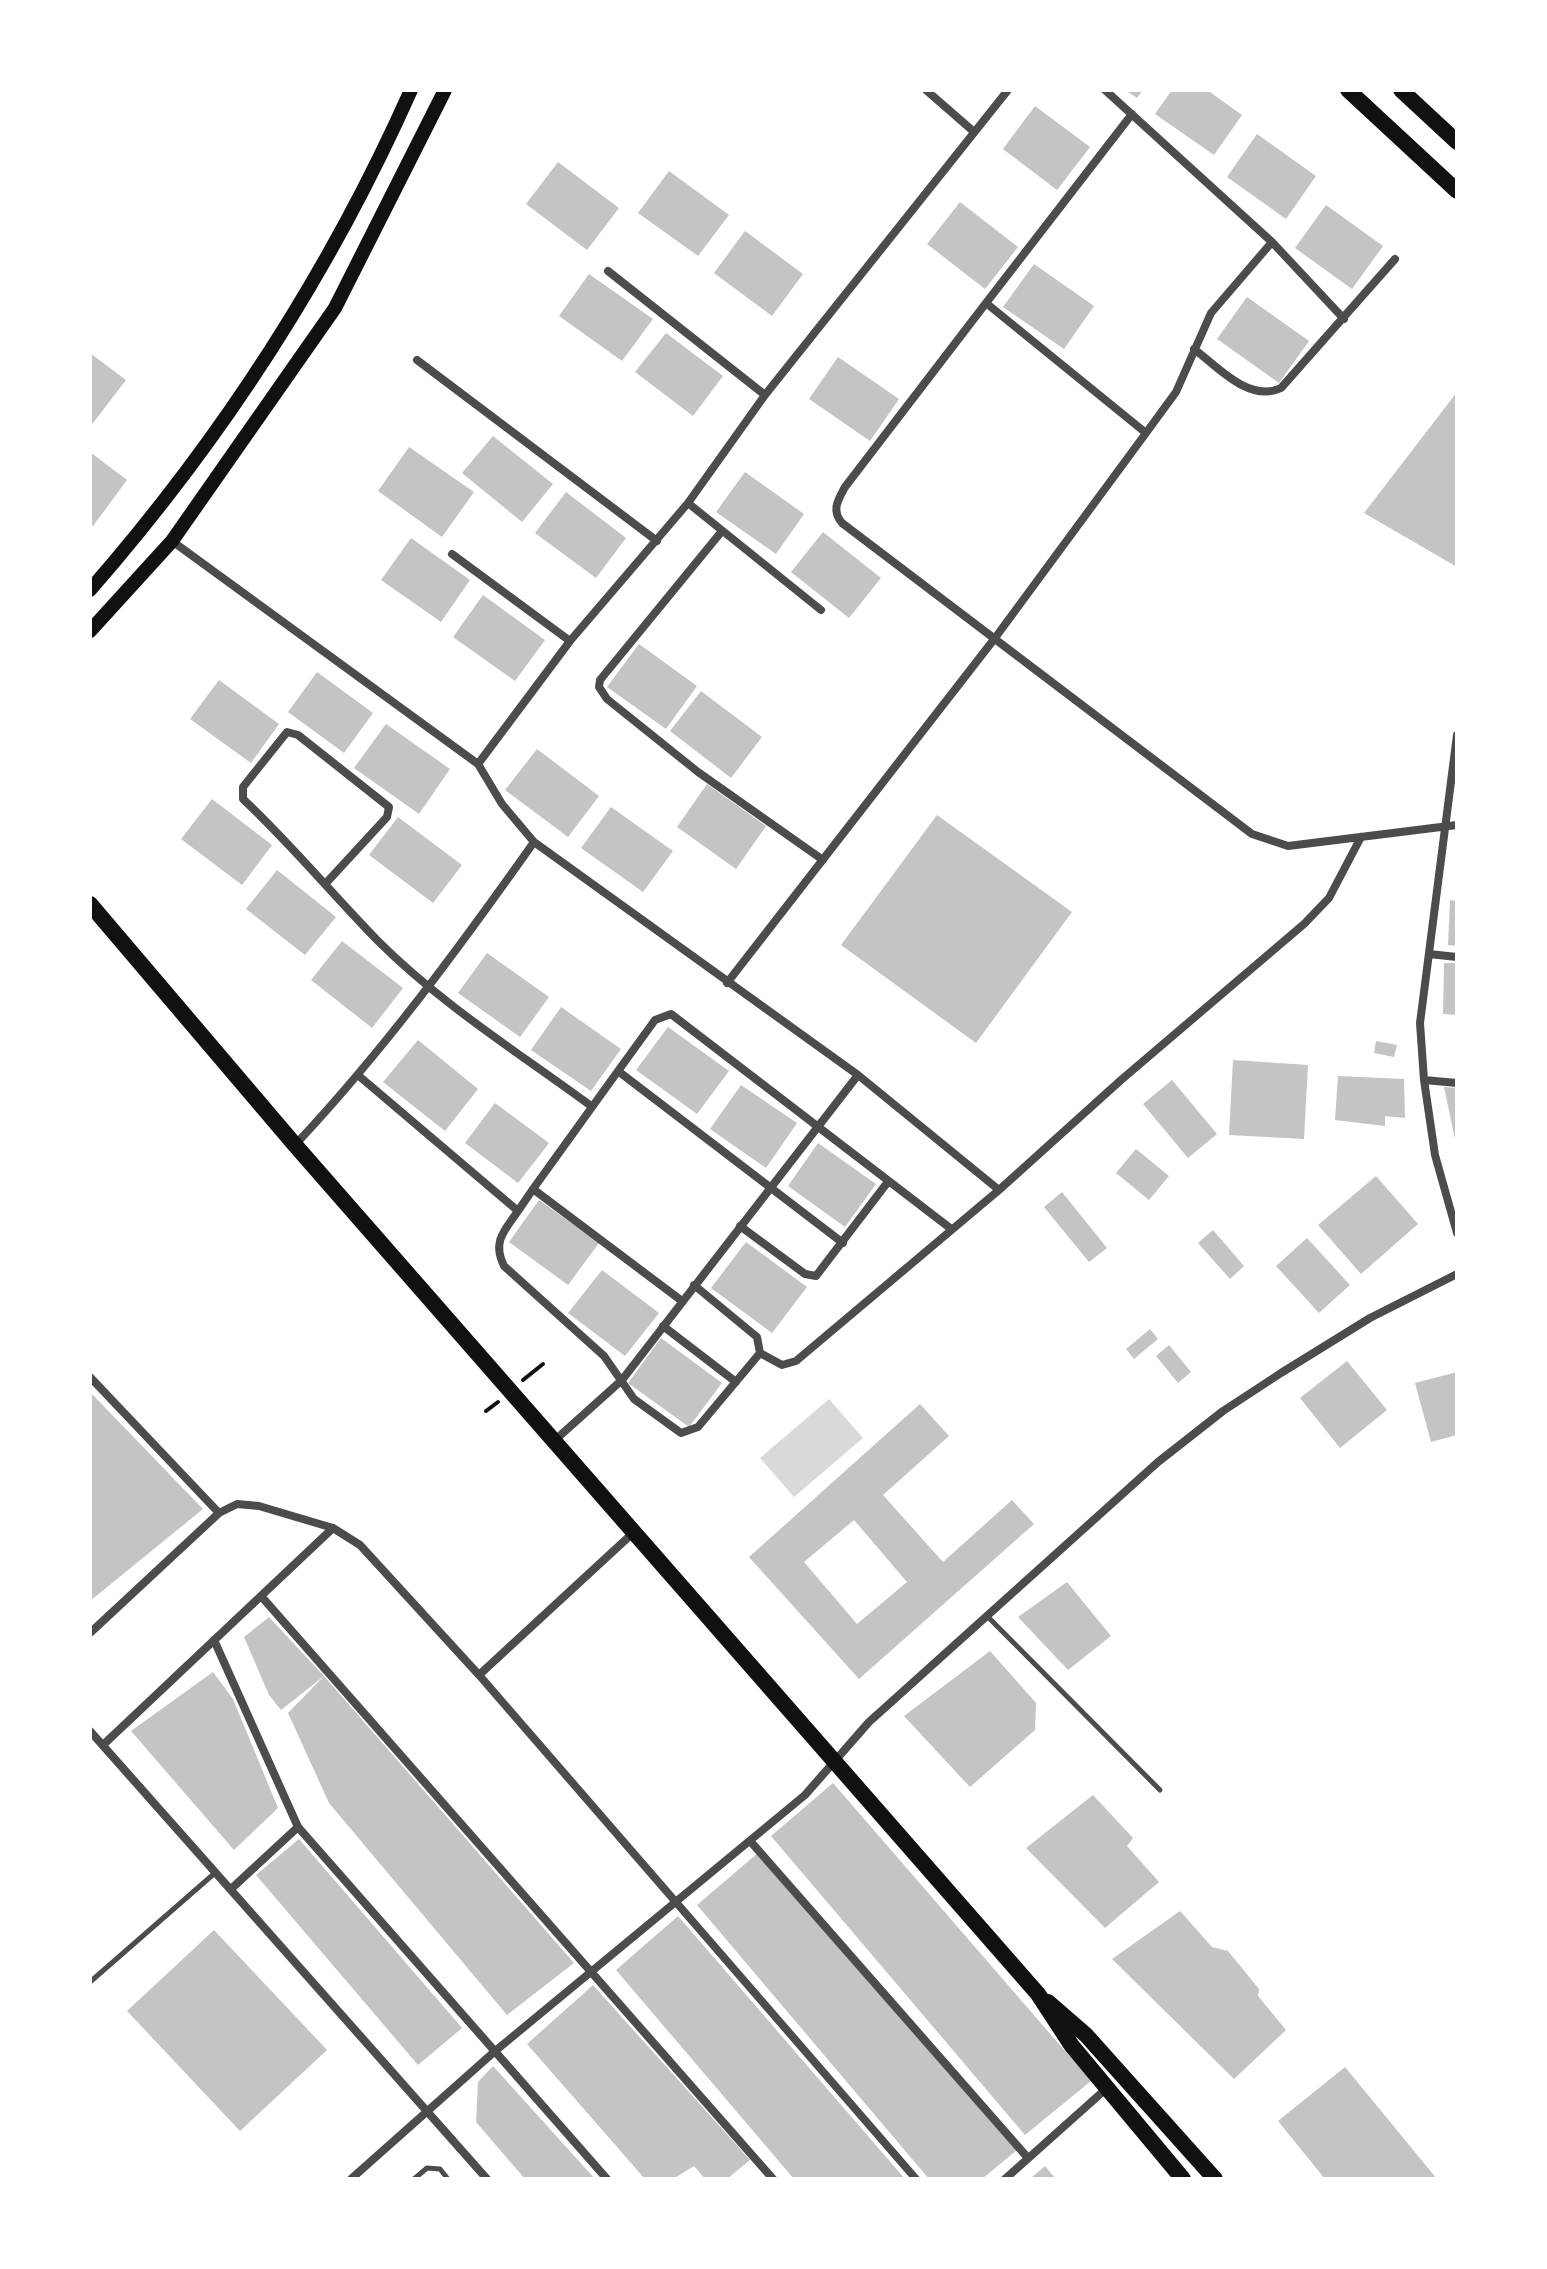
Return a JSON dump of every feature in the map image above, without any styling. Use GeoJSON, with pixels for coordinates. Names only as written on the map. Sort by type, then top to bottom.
{"type":"FeatureCollection","features":[{"type":"Feature","properties":{"kind":"main road"},"geometry":{"type":"LineString","coordinates":[[90,590],[209,441],[287,326],[346,225],[411,90]]}},
{"type":"Feature","properties":{"kind":"main road"},"geometry":{"type":"LineString","coordinates":[[90,631],[172,541],[335,308],[445,90]]}},
{"type":"Feature","properties":{"kind":"main road"},"geometry":{"type":"LineString","coordinates":[[1348,90],[1457,191]]}},
{"type":"Feature","properties":{"kind":"main road"},"geometry":{"type":"LineString","coordinates":[[1401,90],[1457,142]]}},
{"type":"Feature","properties":{"kind":"main road"},"geometry":{"type":"LineString","coordinates":[[90,904],[295,1145],[834,1763],[1038,1994],[1086,2035],[1215,2179]]}},
{"type":"Feature","properties":{"kind":"main road"},"geometry":{"type":"LineString","coordinates":[[1038,1994],[1066,2038],[1183,2179]]}},
{"type":"Feature","properties":{"kind":"street"},"geometry":{"type":"LineString","coordinates":[[926,90],[973,131]]}},
{"type":"Feature","properties":{"kind":"street"},"geometry":{"type":"LineString","coordinates":[[478,764],[570,641],[688,503],[765,395],[1008,90]]}},
{"type":"Feature","properties":{"kind":"street"},"geometry":{"type":"LineString","coordinates":[[1105,90],[1272,242],[1344,319]]}},
{"type":"Feature","properties":{"kind":"street"},"geometry":{"type":"LineString","coordinates":[[1132,114],[845,487],[836,504],[836,515],[1252,834],[1288,846],[1457,825]]}},
{"type":"Feature","properties":{"kind":"street"},"geometry":{"type":"LineString","coordinates":[[727,983],[995,638],[1146,433],[1176,392],[1211,313],[1272,242]]}},
{"type":"Feature","properties":{"kind":"street"},"geometry":{"type":"LineString","coordinates":[[1194,349],[1252,392],[1272,392],[1281,388],[1395,259]]}},
{"type":"Feature","properties":{"kind":"street"},"geometry":{"type":"LineString","coordinates":[[608,271],[765,395]]}},
{"type":"Feature","properties":{"kind":"street"},"geometry":{"type":"LineString","coordinates":[[986,303],[1146,433]]}},
{"type":"Feature","properties":{"kind":"street"},"geometry":{"type":"LineString","coordinates":[[417,360],[657,541]]}},
{"type":"Feature","properties":{"kind":"street"},"geometry":{"type":"LineString","coordinates":[[688,503],[821,610]]}},
{"type":"Feature","properties":{"kind":"street"},"geometry":{"type":"LineString","coordinates":[[722,531],[600,680],[599,687],[607,699],[698,772],[823,860]]}},
{"type":"Feature","properties":{"kind":"street"},"geometry":{"type":"LineString","coordinates":[[172,541],[478,764],[502,804],[534,842],[858,1075],[999,1190]]}},
{"type":"Feature","properties":{"kind":"street"},"geometry":{"type":"LineString","coordinates":[[452,554],[570,641]]}},
{"type":"Feature","properties":{"kind":"street"},"geometry":{"type":"LineString","coordinates":[[327,882],[387,817],[389,807],[310,744],[287,732],[243,787],[241,796],[327,882],[378,941],[430,988],[591,1106]]}},
{"type":"Feature","properties":{"kind":"street"},"geometry":{"type":"LineString","coordinates":[[1457,735],[1420,1023],[1424,1080],[1435,1155],[1457,1233]]}},
{"type":"Feature","properties":{"kind":"street"},"geometry":{"type":"LineString","coordinates":[[760,1353],[782,1365],[796,1361],[950,1228],[999,1190],[1121,1080],[1304,924],[1329,898],[1361,837]]}},
{"type":"Feature","properties":{"kind":"street"},"geometry":{"type":"LineString","coordinates":[[295,1145],[359,1076],[430,988],[534,842]]}},
{"type":"Feature","properties":{"kind":"street"},"geometry":{"type":"LineString","coordinates":[[1429,954],[1457,957]]}},
{"type":"Feature","properties":{"kind":"street"},"geometry":{"type":"LineString","coordinates":[[760,1353],[698,1427],[681,1433],[634,1399],[604,1356],[504,1266],[497,1252],[498,1239],[655,1020],[671,1014],[887,1183],[950,1228]]}},
{"type":"Feature","properties":{"kind":"street"},"geometry":{"type":"LineString","coordinates":[[618,1071],[843,1243]]}},
{"type":"Feature","properties":{"kind":"street"},"geometry":{"type":"LineString","coordinates":[[554,1441],[622,1380],[858,1075]]}},
{"type":"Feature","properties":{"kind":"street"},"geometry":{"type":"LineString","coordinates":[[359,1076],[518,1211]]}},
{"type":"Feature","properties":{"kind":"street"},"geometry":{"type":"LineString","coordinates":[[1424,1080],[1457,1083]]}},
{"type":"Feature","properties":{"kind":"street"},"geometry":{"type":"LineString","coordinates":[[740,1226],[810,1278],[823,1271],[887,1183]]}},
{"type":"Feature","properties":{"kind":"street"},"geometry":{"type":"LineString","coordinates":[[533,1189],[682,1301]]}},
{"type":"Feature","properties":{"kind":"street"},"geometry":{"type":"LineString","coordinates":[[351,2179],[494,2052],[676,1905],[805,1795],[869,1722],[1158,1462],[1223,1411],[1370,1318],[1457,1274]]}},
{"type":"Feature","properties":{"kind":"street"},"geometry":{"type":"LineString","coordinates":[[694,1285],[757,1337],[760,1353]]}},
{"type":"Feature","properties":{"kind":"street"},"geometry":{"type":"LineString","coordinates":[[663,1326],[736,1382]]}},
{"type":"Feature","properties":{"kind":"street"},"geometry":{"type":"LineString","coordinates":[[90,1377],[219,1513]]}},
{"type":"Feature","properties":{"kind":"street"},"geometry":{"type":"LineString","coordinates":[[90,1633],[219,1513],[237,1504],[259,1506],[333,1528],[360,1545],[479,1675],[916,2179]]}},
{"type":"Feature","properties":{"kind":"street"},"geometry":{"type":"LineString","coordinates":[[103,1745],[333,1528]]}},
{"type":"Feature","properties":{"kind":"street"},"geometry":{"type":"LineString","coordinates":[[479,1675],[634,1532]]}},
{"type":"Feature","properties":{"kind":"street"},"geometry":{"type":"LineString","coordinates":[[261,1596],[773,2179]]}},
{"type":"Feature","properties":{"kind":"street"},"geometry":{"type":"LineString","coordinates":[[214,1640],[298,1827],[607,2179]]}},
{"type":"Feature","properties":{"kind":"street"},"geometry":{"type":"LineString","coordinates":[[90,1731],[487,2179]]}},
{"type":"Feature","properties":{"kind":"street"},"geometry":{"type":"LineString","coordinates":[[231,1889],[298,1827]]}},
{"type":"Feature","properties":{"kind":"street"},"geometry":{"type":"LineString","coordinates":[[751,1842],[1028,2158]]}},
{"type":"Feature","properties":{"kind":"street"},"geometry":{"type":"LineString","coordinates":[[1005,2179],[1107,2088]]}},
{"type":"Feature","properties":{"kind":"lane"},"geometry":{"type":"LineString","coordinates":[[987,1616],[1160,1790]]}},
{"type":"Feature","properties":{"kind":"lane"},"geometry":{"type":"LineString","coordinates":[[90,1982],[216,1872]]}},
{"type":"Feature","properties":{"kind":"lane"},"geometry":{"type":"LineString","coordinates":[[414,2179],[427,2168],[440,2169],[448,2179]]}},
{"type":"Feature","properties":{"kind":"shaded area"},"geometry":{"type":"Polygon","coordinates":[[[829,1399],[863,1438],[794,1497],[760,1458],[829,1399]]]}},
{"type":"Feature","properties":{"kind":"building"},"geometry":{"type":"Polygon","coordinates":[[[1125,90],[1143,90],[1137,98],[1125,90]]]}},
{"type":"Feature","properties":{"kind":"building"},"geometry":{"type":"Polygon","coordinates":[[[1172,90],[1207,90],[1242,115],[1214,155],[1155,114],[1172,90]]]}},
{"type":"Feature","properties":{"kind":"building"},"geometry":{"type":"Polygon","coordinates":[[[1035,106],[1090,147],[1057,190],[1003,149],[1035,106]]]}},
{"type":"Feature","properties":{"kind":"building"},"geometry":{"type":"Polygon","coordinates":[[[1257,134],[1316,176],[1286,219],[1227,177],[1257,134]]]}},
{"type":"Feature","properties":{"kind":"building"},"geometry":{"type":"Polygon","coordinates":[[[558,162],[619,208],[587,250],[526,204],[558,162]]]}},
{"type":"Feature","properties":{"kind":"building"},"geometry":{"type":"Polygon","coordinates":[[[669,171],[729,215],[698,256],[638,213],[669,171]]]}},
{"type":"Feature","properties":{"kind":"building"},"geometry":{"type":"Polygon","coordinates":[[[960,202],[1018,247],[985,289],[927,244],[960,202]]]}},
{"type":"Feature","properties":{"kind":"building"},"geometry":{"type":"Polygon","coordinates":[[[1326,205],[1383,246],[1352,289],[1295,248],[1326,205]]]}},
{"type":"Feature","properties":{"kind":"building"},"geometry":{"type":"Polygon","coordinates":[[[745,231],[803,274],[772,316],[714,273],[745,231]]]}},
{"type":"Feature","properties":{"kind":"building"},"geometry":{"type":"Polygon","coordinates":[[[1034,264],[1094,306],[1064,349],[1003,307],[1034,264]]]}},
{"type":"Feature","properties":{"kind":"building"},"geometry":{"type":"Polygon","coordinates":[[[589,274],[653,319],[622,361],[559,316],[589,274]]]}},
{"type":"Feature","properties":{"kind":"building"},"geometry":{"type":"Polygon","coordinates":[[[1247,297],[1309,341],[1279,383],[1217,339],[1247,297]]]}},
{"type":"Feature","properties":{"kind":"building"},"geometry":{"type":"Polygon","coordinates":[[[666,333],[723,376],[693,416],[635,372],[666,333]]]}},
{"type":"Feature","properties":{"kind":"building"},"geometry":{"type":"Polygon","coordinates":[[[90,353],[126,380],[90,427],[90,353]]]}},
{"type":"Feature","properties":{"kind":"building"},"geometry":{"type":"Polygon","coordinates":[[[838,357],[899,399],[870,441],[809,399],[838,357]]]}},
{"type":"Feature","properties":{"kind":"building"},"geometry":{"type":"Polygon","coordinates":[[[1457,392],[1457,567],[1364,513],[1457,392]]]}},
{"type":"Feature","properties":{"kind":"building"},"geometry":{"type":"Polygon","coordinates":[[[493,436],[553,484],[522,522],[462,473],[493,436]]]}},
{"type":"Feature","properties":{"kind":"building"},"geometry":{"type":"Polygon","coordinates":[[[409,447],[474,492],[442,537],[378,491],[409,447]]]}},
{"type":"Feature","properties":{"kind":"building"},"geometry":{"type":"Polygon","coordinates":[[[90,452],[127,480],[93,526],[90,524],[90,452]]]}},
{"type":"Feature","properties":{"kind":"building"},"geometry":{"type":"Polygon","coordinates":[[[745,472],[804,514],[776,554],[716,512],[745,472]]]}},
{"type":"Feature","properties":{"kind":"building"},"geometry":{"type":"Polygon","coordinates":[[[566,492],[626,538],[596,578],[535,533],[566,492]]]}},
{"type":"Feature","properties":{"kind":"building"},"geometry":{"type":"Polygon","coordinates":[[[823,532],[881,578],[849,618],[791,572],[823,532]]]}},
{"type":"Feature","properties":{"kind":"building"},"geometry":{"type":"Polygon","coordinates":[[[411,538],[470,580],[441,622],[381,580],[411,538]]]}},
{"type":"Feature","properties":{"kind":"building"},"geometry":{"type":"Polygon","coordinates":[[[483,595],[545,640],[515,681],[453,637],[483,595]]]}},
{"type":"Feature","properties":{"kind":"building"},"geometry":{"type":"Polygon","coordinates":[[[639,644],[697,686],[666,729],[607,687],[639,644]]]}},
{"type":"Feature","properties":{"kind":"building"},"geometry":{"type":"Polygon","coordinates":[[[317,672],[373,713],[344,753],[288,712],[317,672]]]}},
{"type":"Feature","properties":{"kind":"building"},"geometry":{"type":"Polygon","coordinates":[[[219,680],[279,724],[251,763],[190,719],[219,680]]]}},
{"type":"Feature","properties":{"kind":"building"},"geometry":{"type":"Polygon","coordinates":[[[701,691],[762,737],[731,778],[670,731],[701,691]]]}},
{"type":"Feature","properties":{"kind":"building"},"geometry":{"type":"Polygon","coordinates":[[[386,724],[450,769],[419,814],[354,768],[386,724]]]}},
{"type":"Feature","properties":{"kind":"building"},"geometry":{"type":"Polygon","coordinates":[[[537,749],[599,796],[568,837],[505,790],[537,749]]]}},
{"type":"Feature","properties":{"kind":"building"},"geometry":{"type":"Polygon","coordinates":[[[707,784],[766,826],[736,869],[677,827],[707,784]]]}},
{"type":"Feature","properties":{"kind":"building"},"geometry":{"type":"Polygon","coordinates":[[[212,799],[272,845],[242,885],[181,839],[212,799]]]}},
{"type":"Feature","properties":{"kind":"building"},"geometry":{"type":"Polygon","coordinates":[[[611,807],[673,851],[643,892],[581,848],[611,807]]]}},
{"type":"Feature","properties":{"kind":"building"},"geometry":{"type":"Polygon","coordinates":[[[937,815],[1072,912],[976,1043],[841,945],[937,815]]]}},
{"type":"Feature","properties":{"kind":"building"},"geometry":{"type":"Polygon","coordinates":[[[398,817],[462,865],[433,903],[369,855],[398,817]]]}},
{"type":"Feature","properties":{"kind":"building"},"geometry":{"type":"Polygon","coordinates":[[[277,870],[336,917],[305,955],[246,909],[277,870]]]}},
{"type":"Feature","properties":{"kind":"building"},"geometry":{"type":"Polygon","coordinates":[[[1450,900],[1457,901],[1457,946],[1448,945],[1450,900]]]}},
{"type":"Feature","properties":{"kind":"building"},"geometry":{"type":"Polygon","coordinates":[[[342,941],[403,988],[372,1028],[311,980],[342,941]]]}},
{"type":"Feature","properties":{"kind":"building"},"geometry":{"type":"Polygon","coordinates":[[[487,953],[549,997],[520,1037],[458,993],[487,953]]]}},
{"type":"Feature","properties":{"kind":"building"},"geometry":{"type":"Polygon","coordinates":[[[1444,963],[1457,963],[1457,1015],[1443,1014],[1444,963]]]}},
{"type":"Feature","properties":{"kind":"building"},"geometry":{"type":"Polygon","coordinates":[[[561,1007],[621,1049],[591,1091],[531,1050],[561,1007]]]}},
{"type":"Feature","properties":{"kind":"building"},"geometry":{"type":"Polygon","coordinates":[[[668,1027],[729,1071],[697,1114],[636,1070],[668,1027]]]}},
{"type":"Feature","properties":{"kind":"building"},"geometry":{"type":"Polygon","coordinates":[[[418,1040],[478,1089],[445,1131],[383,1082],[418,1040]]]}},
{"type":"Feature","properties":{"kind":"building"},"geometry":{"type":"Polygon","coordinates":[[[1376,1041],[1397,1045],[1394,1057],[1374,1053],[1376,1041]]]}},
{"type":"Feature","properties":{"kind":"building"},"geometry":{"type":"Polygon","coordinates":[[[1233,1060],[1308,1065],[1304,1139],[1229,1135],[1233,1060]]]}},
{"type":"Feature","properties":{"kind":"building"},"geometry":{"type":"Polygon","coordinates":[[[1338,1076],[1404,1079],[1405,1118],[1385,1116],[1385,1126],[1335,1120],[1338,1076]]]}},
{"type":"Feature","properties":{"kind":"building"},"geometry":{"type":"Polygon","coordinates":[[[1172,1080],[1217,1134],[1188,1158],[1143,1104],[1172,1080]]]}},
{"type":"Feature","properties":{"kind":"building"},"geometry":{"type":"Polygon","coordinates":[[[741,1085],[797,1123],[766,1168],[710,1129],[741,1085]]]}},
{"type":"Feature","properties":{"kind":"building"},"geometry":{"type":"Polygon","coordinates":[[[1444,1087],[1457,1088],[1456,1144],[1444,1087]]]}},
{"type":"Feature","properties":{"kind":"building"},"geometry":{"type":"Polygon","coordinates":[[[495,1103],[549,1143],[518,1183],[465,1143],[495,1103]]]}},
{"type":"Feature","properties":{"kind":"building"},"geometry":{"type":"Polygon","coordinates":[[[818,1143],[876,1184],[845,1227],[788,1186],[818,1143]]]}},
{"type":"Feature","properties":{"kind":"building"},"geometry":{"type":"Polygon","coordinates":[[[1136,1149],[1169,1176],[1149,1200],[1116,1173],[1136,1149]]]}},
{"type":"Feature","properties":{"kind":"building"},"geometry":{"type":"Polygon","coordinates":[[[1376,1176],[1418,1224],[1361,1274],[1318,1225],[1376,1176]]]}},
{"type":"Feature","properties":{"kind":"building"},"geometry":{"type":"Polygon","coordinates":[[[1062,1192],[1107,1248],[1089,1262],[1044,1207],[1062,1192]]]}},
{"type":"Feature","properties":{"kind":"building"},"geometry":{"type":"Polygon","coordinates":[[[539,1200],[599,1243],[568,1285],[509,1242],[539,1200]]]}},
{"type":"Feature","properties":{"kind":"building"},"geometry":{"type":"Polygon","coordinates":[[[1213,1230],[1244,1266],[1230,1279],[1198,1243],[1213,1230]]]}},
{"type":"Feature","properties":{"kind":"building"},"geometry":{"type":"Polygon","coordinates":[[[1307,1238],[1350,1285],[1319,1313],[1276,1266],[1307,1238]]]}},
{"type":"Feature","properties":{"kind":"building"},"geometry":{"type":"Polygon","coordinates":[[[746,1242],[807,1287],[772,1333],[711,1288],[746,1242]]]}},
{"type":"Feature","properties":{"kind":"building"},"geometry":{"type":"Polygon","coordinates":[[[602,1270],[659,1313],[625,1356],[568,1313],[602,1270]]]}},
{"type":"Feature","properties":{"kind":"building"},"geometry":{"type":"Polygon","coordinates":[[[1150,1329],[1158,1339],[1134,1359],[1126,1349],[1150,1329]]]}},
{"type":"Feature","properties":{"kind":"building"},"geometry":{"type":"Polygon","coordinates":[[[661,1338],[722,1383],[689,1427],[628,1383],[661,1338]]]}},
{"type":"Feature","properties":{"kind":"building"},"geometry":{"type":"Polygon","coordinates":[[[1169,1345],[1191,1372],[1178,1383],[1156,1356],[1169,1345]]]}},
{"type":"Feature","properties":{"kind":"building"},"geometry":{"type":"Polygon","coordinates":[[[1347,1361],[1387,1410],[1340,1448],[1300,1398],[1347,1361]]]}},
{"type":"Feature","properties":{"kind":"building"},"geometry":{"type":"Polygon","coordinates":[[[1457,1372],[1457,1435],[1431,1442],[1415,1383],[1457,1372]]]}},
{"type":"Feature","properties":{"kind":"building"},"geometry":{"type":"Polygon","coordinates":[[[90,1392],[203,1509],[90,1601],[90,1392]]]}},
{"type":"Feature","properties":{"kind":"building"},"geometry":{"type":"Polygon","coordinates":[[[920,1404],[949,1436],[883,1495],[943,1562],[1012,1500],[1034,1524],[859,1679],[749,1557],[920,1404]],[[854,1520],[804,1562],[857,1624],[907,1582],[854,1520]]]}},
{"type":"Feature","properties":{"kind":"building"},"geometry":{"type":"Polygon","coordinates":[[[1067,1582],[1111,1636],[1068,1670],[1018,1617],[1067,1582]]]}},
{"type":"Feature","properties":{"kind":"building"},"geometry":{"type":"Polygon","coordinates":[[[269,1617],[324,1676],[281,1710],[269,1695],[244,1637],[269,1617]]]}},
{"type":"Feature","properties":{"kind":"building"},"geometry":{"type":"Polygon","coordinates":[[[990,1651],[1036,1703],[1035,1730],[970,1787],[904,1716],[990,1651]]]}},
{"type":"Feature","properties":{"kind":"building"},"geometry":{"type":"Polygon","coordinates":[[[213,1672],[233,1699],[278,1808],[234,1850],[131,1731],[213,1672]]]}},
{"type":"Feature","properties":{"kind":"building"},"geometry":{"type":"Polygon","coordinates":[[[324,1676],[574,1963],[507,2015],[329,1803],[288,1713],[324,1676]]]}},
{"type":"Feature","properties":{"kind":"building"},"geometry":{"type":"Polygon","coordinates":[[[833,1783],[1091,2081],[1025,2135],[771,1836],[833,1783]]]}},
{"type":"Feature","properties":{"kind":"building"},"geometry":{"type":"Polygon","coordinates":[[[1093,1795],[1133,1838],[1127,1846],[1159,1882],[1105,1928],[1026,1848],[1093,1795]]]}},
{"type":"Feature","properties":{"kind":"building"},"geometry":{"type":"Polygon","coordinates":[[[299,1839],[462,2028],[418,2065],[256,1875],[299,1839]]]}},
{"type":"Feature","properties":{"kind":"building"},"geometry":{"type":"Polygon","coordinates":[[[759,1852],[1017,2150],[982,2179],[929,2179],[697,1905],[759,1852]]]}},
{"type":"Feature","properties":{"kind":"building"},"geometry":{"type":"Polygon","coordinates":[[[1180,1911],[1212,1947],[1228,1951],[1259,1989],[1258,1996],[1286,2030],[1234,2079],[1112,1959],[1180,1911]]]}},
{"type":"Feature","properties":{"kind":"building"},"geometry":{"type":"Polygon","coordinates":[[[678,1916],[905,2179],[794,2179],[616,1970],[678,1916]]]}},
{"type":"Feature","properties":{"kind":"building"},"geometry":{"type":"Polygon","coordinates":[[[214,1930],[327,2050],[240,2131],[127,2011],[214,1930]]]}},
{"type":"Feature","properties":{"kind":"building"},"geometry":{"type":"Polygon","coordinates":[[[593,1985],[750,2160],[727,2179],[705,2179],[694,2166],[673,2179],[645,2179],[527,2044],[593,1985]]]}},
{"type":"Feature","properties":{"kind":"building"},"geometry":{"type":"Polygon","coordinates":[[[493,2066],[595,2179],[525,2179],[476,2122],[478,2082],[493,2066]]]}},
{"type":"Feature","properties":{"kind":"building"},"geometry":{"type":"Polygon","coordinates":[[[1345,2067],[1437,2179],[1325,2179],[1278,2121],[1345,2067]]]}},
{"type":"Feature","properties":{"kind":"building"},"geometry":{"type":"Polygon","coordinates":[[[1045,2166],[1056,2179],[1030,2179],[1045,2166]]]}}]}
